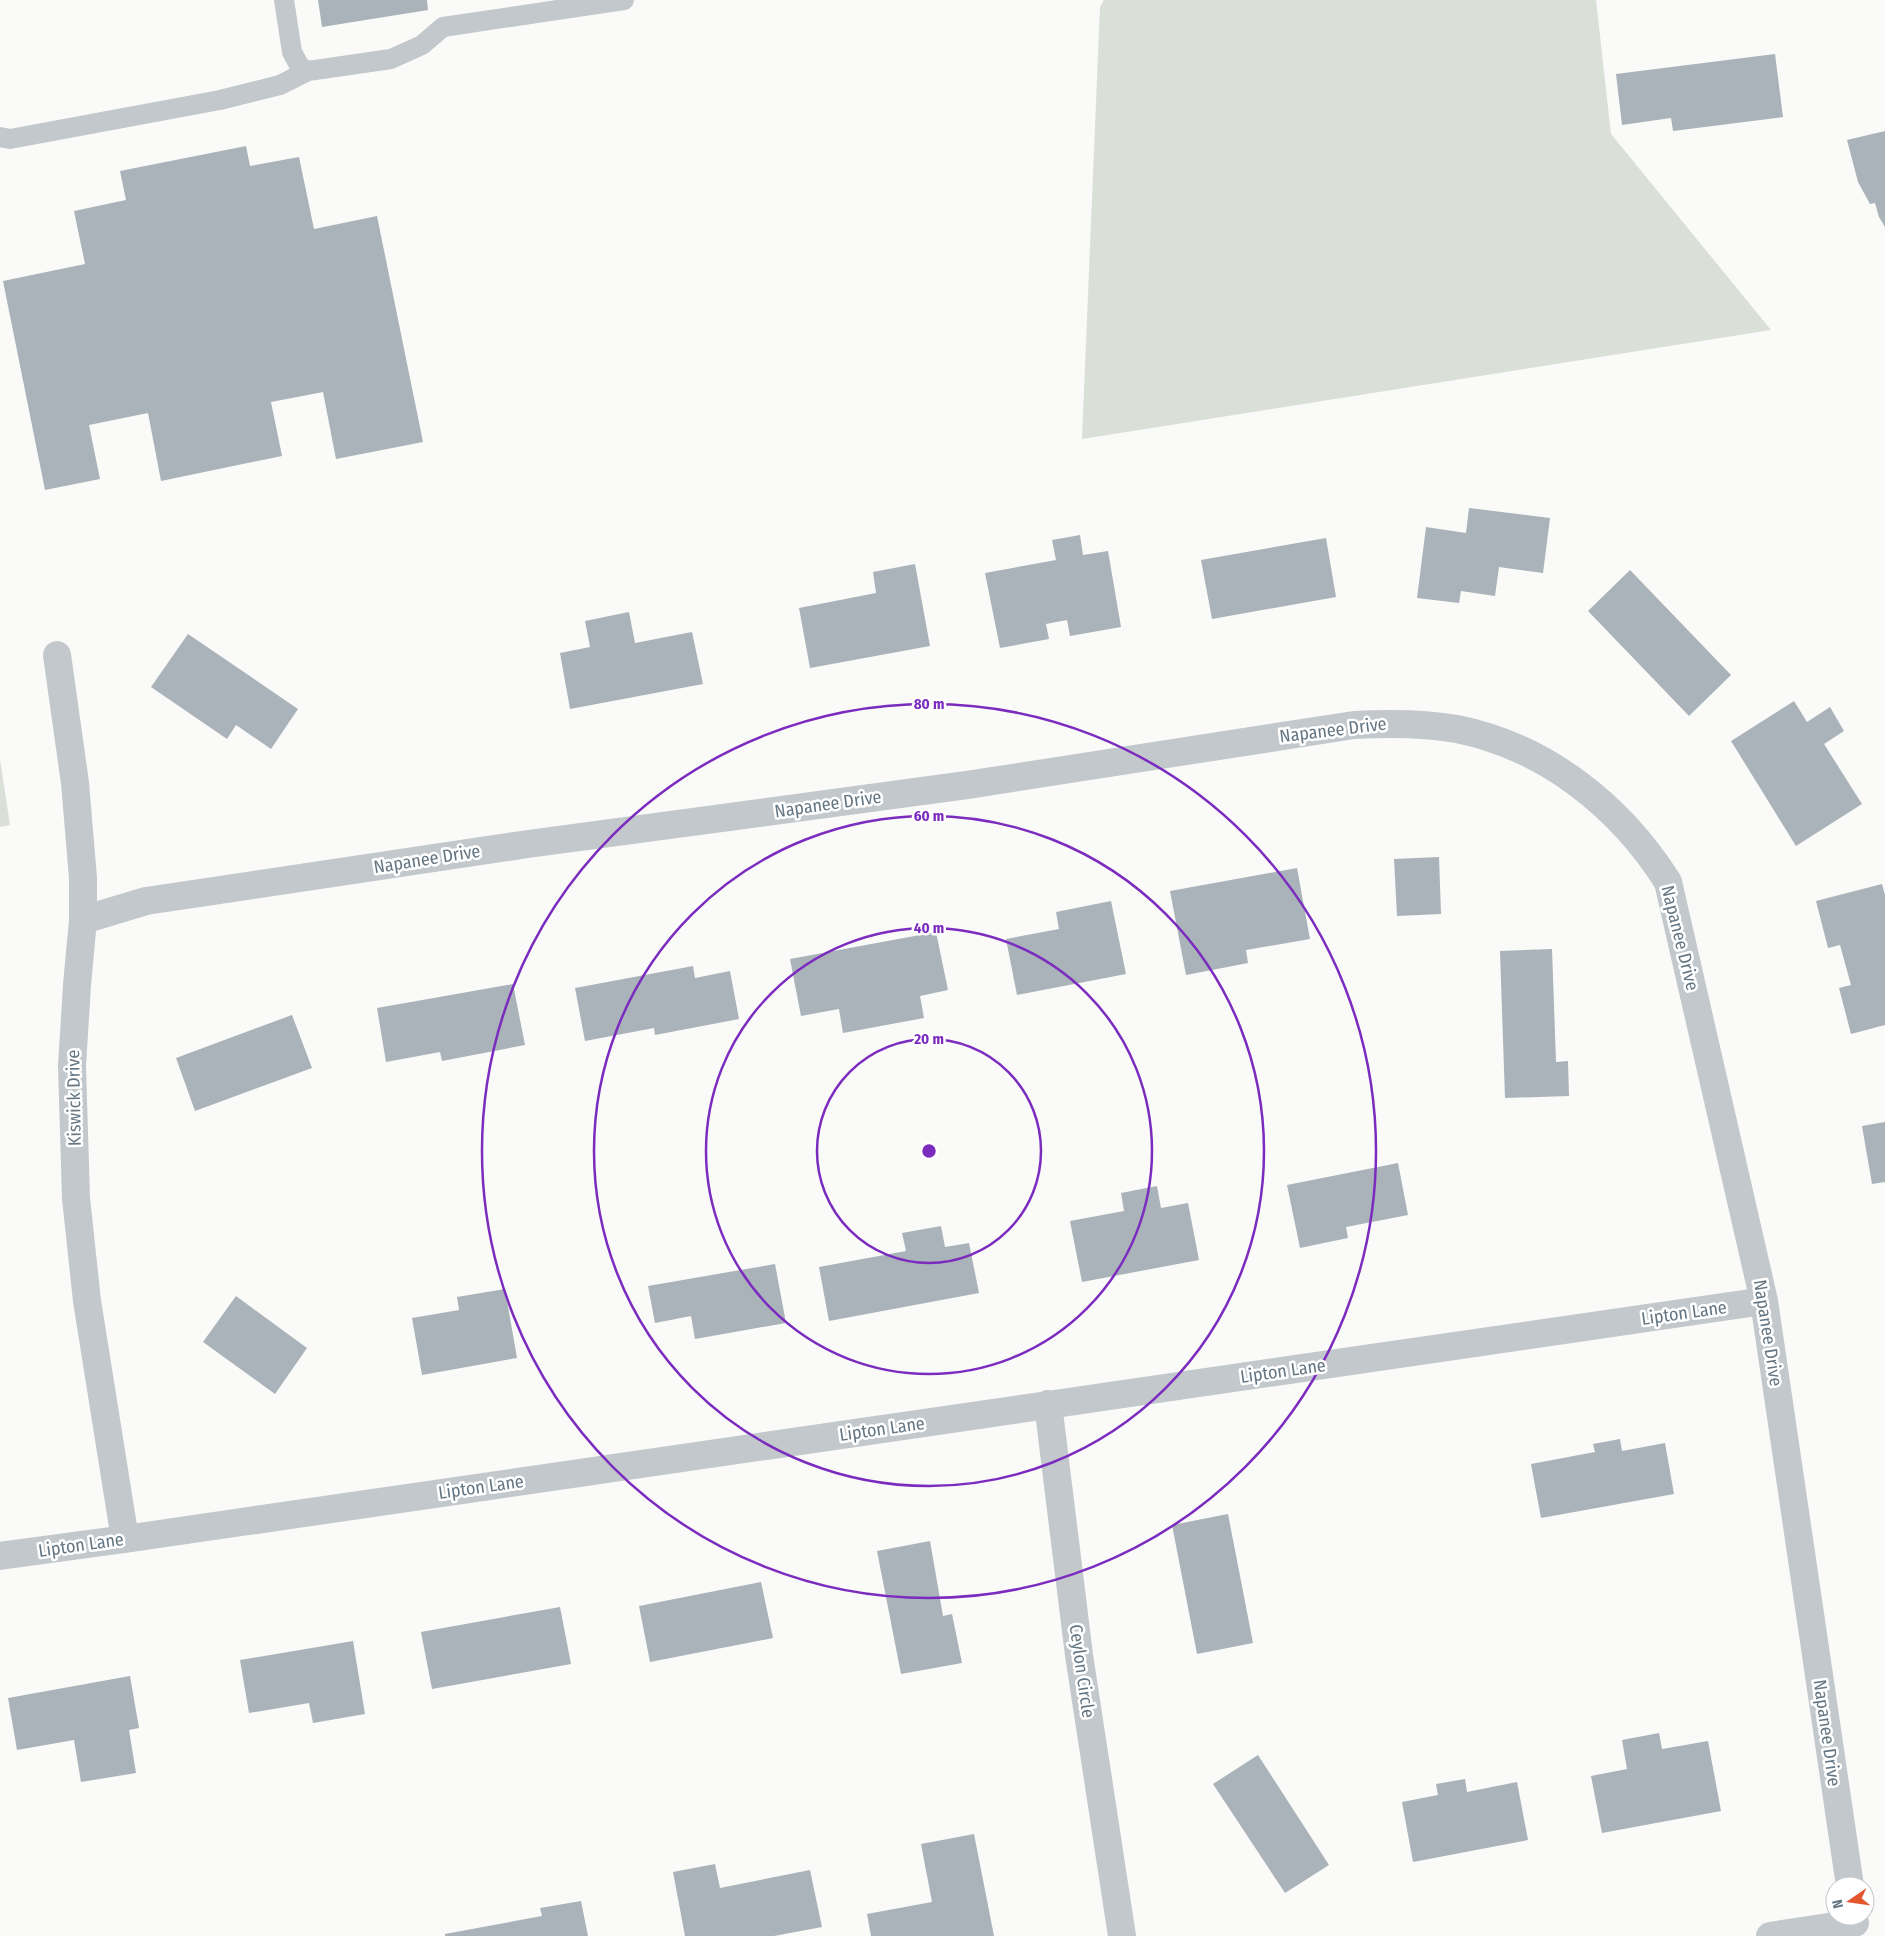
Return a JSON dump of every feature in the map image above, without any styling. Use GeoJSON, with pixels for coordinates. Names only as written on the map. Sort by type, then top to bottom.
{"type":"FeatureCollection","features":[{"type":"Feature","properties":{"kind":"street","name":"Kiswick Drive"},"geometry":{"type":"LineString","coordinates":[[57,655],[75,783],[82,878],[83,920],[72,1066],[76,1198],[87,1301],[125,1539]]}},
{"type":"Feature","properties":{"kind":"street","name":"Napanee Drive"},"geometry":{"type":"LineString","coordinates":[[83,920],[146,901],[528,844],[967,785],[1354,725],[1403,723],[1457,729],[1494,740],[1524,752],[1561,772],[1587,789],[1614,812],[1655,861],[1668,882],[1764,1302],[1849,1876]]}},
{"type":"Feature","properties":{"kind":"street","name":"Lipton Lane"},"geometry":{"type":"LineString","coordinates":[[0,1556],[1764,1302]]}},
{"type":"Feature","properties":{"kind":"street","name":"Ceylon Circle"},"geometry":{"type":"LineString","coordinates":[[1048,1404],[1079,1655],[1122,1936]]}},
{"type":"Feature","properties":{"kind":"street"},"geometry":{"type":"LineString","coordinates":[[1770,1936],[1847,1926]]}},
{"type":"Feature","properties":{"kind":"lane"},"geometry":{"type":"LineString","coordinates":[[284,0],[292,52],[300,67],[308,70]]}},
{"type":"Feature","properties":{"kind":"lane"},"geometry":{"type":"LineString","coordinates":[[0,137],[10,139],[220,100],[280,85],[308,70],[391,59],[422,45],[443,27],[624,0]]}},
{"type":"Feature","properties":{"kind":"shaded area"},"geometry":{"type":"Polygon","coordinates":[[[1104,0],[1596,0],[1611,134],[1771,330],[1082,439],[1100,7],[1104,0]]]}},
{"type":"Feature","properties":{"kind":"shaded area"},"geometry":{"type":"Polygon","coordinates":[[[0,759],[10,825],[0,827],[0,759]]]}},
{"type":"Feature","properties":{"kind":"building"},"geometry":{"type":"Polygon","coordinates":[[[318,0],[427,0],[428,10],[322,27],[318,0]]]}},
{"type":"Feature","properties":{"kind":"building"},"geometry":{"type":"Polygon","coordinates":[[[1775,54],[1783,117],[1673,131],[1671,118],[1622,125],[1616,74],[1775,54]]]}},
{"type":"Feature","properties":{"kind":"building"},"geometry":{"type":"Polygon","coordinates":[[[1885,131],[1885,227],[1879,217],[1875,203],[1870,204],[1858,182],[1847,140],[1885,131]]]}},
{"type":"Feature","properties":{"kind":"building"},"geometry":{"type":"Polygon","coordinates":[[[246,146],[250,166],[299,157],[314,229],[377,216],[423,442],[336,459],[323,392],[271,402],[282,456],[161,481],[148,413],[89,425],[100,479],[45,490],[3,281],[85,264],[74,211],[126,200],[120,171],[246,146]]]}},
{"type":"Feature","properties":{"kind":"building"},"geometry":{"type":"Polygon","coordinates":[[[1469,508],[1550,518],[1543,573],[1499,567],[1495,596],[1461,591],[1459,603],[1417,598],[1426,527],[1466,533],[1469,508]]]}},
{"type":"Feature","properties":{"kind":"building"},"geometry":{"type":"Polygon","coordinates":[[[1080,535],[1083,555],[1108,551],[1121,627],[1070,636],[1067,620],[1046,624],[1049,639],[1000,648],[985,573],[1056,560],[1052,540],[1080,535]]]}},
{"type":"Feature","properties":{"kind":"building"},"geometry":{"type":"Polygon","coordinates":[[[1326,538],[1336,597],[1212,619],[1201,560],[1326,538]]]}},
{"type":"Feature","properties":{"kind":"building"},"geometry":{"type":"Polygon","coordinates":[[[915,564],[930,646],[810,668],[799,608],[876,593],[873,572],[915,564]]]}},
{"type":"Feature","properties":{"kind":"building"},"geometry":{"type":"Polygon","coordinates":[[[1630,570],[1731,675],[1689,716],[1588,611],[1630,570]]]}},
{"type":"Feature","properties":{"kind":"building"},"geometry":{"type":"Polygon","coordinates":[[[629,612],[635,643],[692,632],[703,684],[570,709],[560,653],[590,647],[585,621],[629,612]]]}},
{"type":"Feature","properties":{"kind":"building"},"geometry":{"type":"Polygon","coordinates":[[[188,634],[298,709],[271,749],[236,725],[227,739],[151,687],[188,634]]]}},
{"type":"Feature","properties":{"kind":"building"},"geometry":{"type":"Polygon","coordinates":[[[1794,701],[1807,722],[1830,707],[1844,731],[1824,744],[1862,804],[1796,846],[1731,741],[1794,701]]]}},
{"type":"Feature","properties":{"kind":"building"},"geometry":{"type":"Polygon","coordinates":[[[1439,857],[1441,914],[1397,916],[1394,859],[1439,857]]]}},
{"type":"Feature","properties":{"kind":"building"},"geometry":{"type":"Polygon","coordinates":[[[1297,868],[1310,939],[1246,950],[1248,963],[1186,975],[1170,891],[1297,868]]]}},
{"type":"Feature","properties":{"kind":"building"},"geometry":{"type":"Polygon","coordinates":[[[1882,884],[1885,895],[1885,1025],[1851,1034],[1839,988],[1851,985],[1840,945],[1828,948],[1816,901],[1882,884]]]}},
{"type":"Feature","properties":{"kind":"building"},"geometry":{"type":"Polygon","coordinates":[[[1111,901],[1126,974],[1017,995],[1006,939],[1059,929],[1056,912],[1111,901]]]}},
{"type":"Feature","properties":{"kind":"building"},"geometry":{"type":"Polygon","coordinates":[[[936,932],[948,990],[920,996],[924,1018],[843,1033],[839,1009],[801,1016],[790,959],[936,932]]]}},
{"type":"Feature","properties":{"kind":"building"},"geometry":{"type":"Polygon","coordinates":[[[1552,949],[1556,1062],[1568,1061],[1569,1096],[1505,1098],[1500,951],[1552,949]]]}},
{"type":"Feature","properties":{"kind":"building"},"geometry":{"type":"Polygon","coordinates":[[[693,966],[695,978],[730,971],[739,1019],[655,1035],[654,1028],[585,1041],[575,988],[693,966]]]}},
{"type":"Feature","properties":{"kind":"building"},"geometry":{"type":"Polygon","coordinates":[[[513,984],[525,1045],[442,1061],[440,1052],[386,1062],[377,1008],[513,984]]]}},
{"type":"Feature","properties":{"kind":"building"},"geometry":{"type":"Polygon","coordinates":[[[292,1015],[312,1068],[195,1111],[176,1058],[292,1015]]]}},
{"type":"Feature","properties":{"kind":"building"},"geometry":{"type":"Polygon","coordinates":[[[1885,1122],[1885,1182],[1872,1184],[1862,1126],[1885,1122]]]}},
{"type":"Feature","properties":{"kind":"building"},"geometry":{"type":"Polygon","coordinates":[[[1398,1163],[1408,1215],[1346,1227],[1348,1238],[1300,1248],[1287,1185],[1398,1163]]]}},
{"type":"Feature","properties":{"kind":"building"},"geometry":{"type":"Polygon","coordinates":[[[1157,1186],[1161,1208],[1188,1203],[1199,1260],[1082,1282],[1070,1221],[1124,1211],[1121,1193],[1157,1186]]]}},
{"type":"Feature","properties":{"kind":"building"},"geometry":{"type":"Polygon","coordinates":[[[941,1226],[945,1247],[969,1243],[979,1293],[829,1321],[819,1267],[906,1251],[902,1233],[941,1226]]]}},
{"type":"Feature","properties":{"kind":"building"},"geometry":{"type":"Polygon","coordinates":[[[775,1264],[786,1323],[695,1339],[691,1316],[655,1323],[648,1286],[775,1264]]]}},
{"type":"Feature","properties":{"kind":"building"},"geometry":{"type":"Polygon","coordinates":[[[505,1289],[517,1358],[422,1375],[412,1318],[459,1310],[457,1297],[505,1289]]]}},
{"type":"Feature","properties":{"kind":"building"},"geometry":{"type":"Polygon","coordinates":[[[236,1296],[307,1348],[275,1394],[203,1342],[236,1296]]]}},
{"type":"Feature","properties":{"kind":"building"},"geometry":{"type":"Polygon","coordinates":[[[1620,1439],[1622,1451],[1665,1443],[1674,1494],[1541,1518],[1531,1464],[1595,1452],[1593,1444],[1620,1439]]]}},
{"type":"Feature","properties":{"kind":"building"},"geometry":{"type":"Polygon","coordinates":[[[1228,1514],[1253,1643],[1197,1654],[1172,1525],[1228,1514]]]}},
{"type":"Feature","properties":{"kind":"building"},"geometry":{"type":"Polygon","coordinates":[[[930,1541],[943,1616],[952,1614],[962,1663],[901,1674],[877,1551],[930,1541]]]}},
{"type":"Feature","properties":{"kind":"building"},"geometry":{"type":"Polygon","coordinates":[[[761,1582],[773,1638],[650,1662],[639,1606],[761,1582]]]}},
{"type":"Feature","properties":{"kind":"building"},"geometry":{"type":"Polygon","coordinates":[[[560,1607],[571,1664],[432,1689],[421,1632],[560,1607]]]}},
{"type":"Feature","properties":{"kind":"building"},"geometry":{"type":"Polygon","coordinates":[[[353,1641],[365,1714],[313,1723],[309,1703],[249,1713],[240,1660],[353,1641]]]}},
{"type":"Feature","properties":{"kind":"building"},"geometry":{"type":"Polygon","coordinates":[[[130,1676],[139,1728],[129,1730],[136,1773],[81,1782],[74,1740],[17,1750],[8,1698],[130,1676]]]}},
{"type":"Feature","properties":{"kind":"building"},"geometry":{"type":"Polygon","coordinates":[[[1659,1733],[1662,1749],[1708,1741],[1721,1811],[1602,1833],[1591,1776],[1627,1769],[1622,1740],[1659,1733]]]}},
{"type":"Feature","properties":{"kind":"building"},"geometry":{"type":"Polygon","coordinates":[[[1258,1755],[1329,1865],[1285,1893],[1213,1784],[1258,1755]]]}},
{"type":"Feature","properties":{"kind":"building"},"geometry":{"type":"Polygon","coordinates":[[[1465,1779],[1467,1792],[1517,1782],[1528,1840],[1413,1862],[1402,1802],[1438,1795],[1436,1784],[1465,1779]]]}},
{"type":"Feature","properties":{"kind":"building"},"geometry":{"type":"Polygon","coordinates":[[[974,1834],[994,1936],[871,1936],[867,1914],[932,1902],[921,1844],[974,1834]]]}},
{"type":"Feature","properties":{"kind":"building"},"geometry":{"type":"Polygon","coordinates":[[[715,1864],[720,1888],[810,1870],[822,1927],[774,1936],[685,1936],[673,1872],[715,1864]]]}},
{"type":"Feature","properties":{"kind":"building"},"geometry":{"type":"Polygon","coordinates":[[[581,1901],[588,1936],[445,1936],[445,1934],[542,1916],[540,1908],[581,1901]]]}}]}
